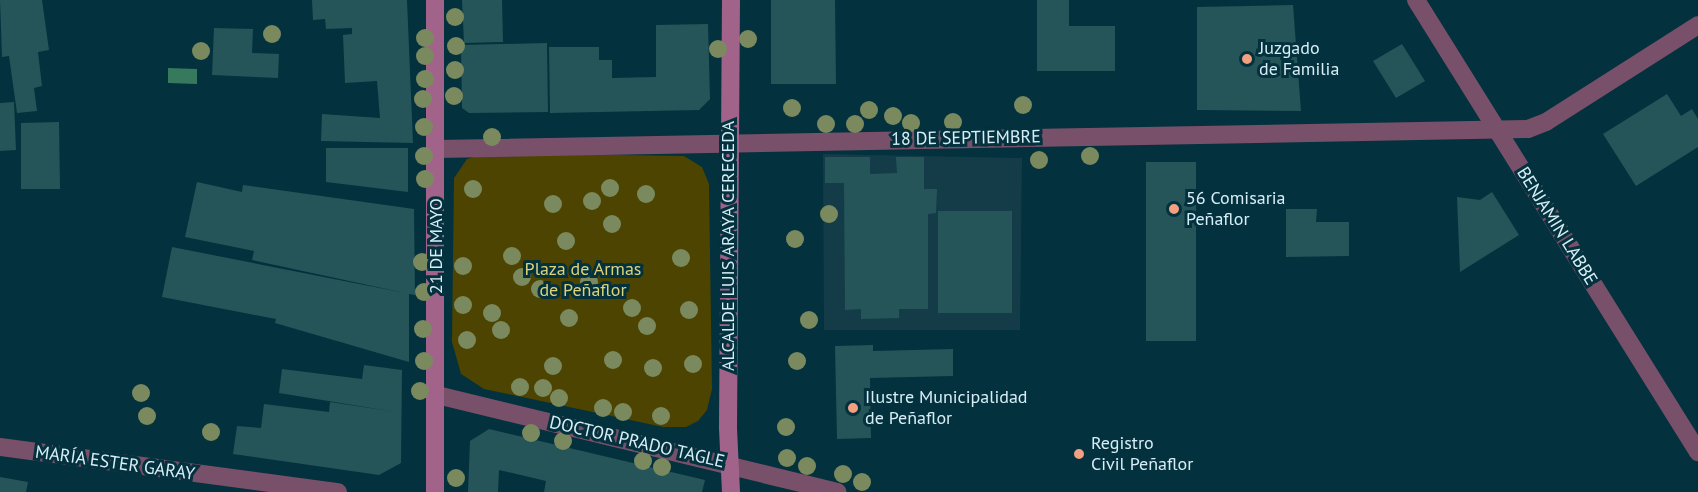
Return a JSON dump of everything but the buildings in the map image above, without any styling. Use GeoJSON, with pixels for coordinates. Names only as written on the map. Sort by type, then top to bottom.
{"type":"FeatureCollection","features":[{"type":"Feature","properties":{"kind":"main road","name":"21 DE MAYO"},"geometry":{"type":"LineString","coordinates":[[435,0],[437,395],[435,492]]}},
{"type":"Feature","properties":{"kind":"main road","name":"ALCALDE LUIS ARAYA CERECEDA"},"geometry":{"type":"LineString","coordinates":[[731,0],[728,142],[728,464],[731,492]]}},
{"type":"Feature","properties":{"kind":"street","name":"BENJAMIN LABBE"},"geometry":{"type":"LineString","coordinates":[[1416,0],[1698,452]]}},
{"type":"Feature","properties":{"kind":"street","name":"18 DE SEPTIEMBRE"},"geometry":{"type":"LineString","coordinates":[[436,149],[1528,129],[1546,122],[1698,25]]}},
{"type":"Feature","properties":{"kind":"street","name":"DOCTOR PRADO TAGLE"},"geometry":{"type":"LineString","coordinates":[[437,395],[837,492]]}},
{"type":"Feature","properties":{"kind":"street","name":"MARÍA ESTER GARAY"},"geometry":{"type":"LineString","coordinates":[[0,447],[338,492]]}},
{"type":"Feature","properties":{"kind":"shaded area"},"geometry":{"type":"Polygon","coordinates":[[[168,68],[197,69],[197,84],[168,83],[168,68]]]}},
{"type":"Feature","properties":{"kind":"shaded area"},"geometry":{"type":"Polygon","coordinates":[[[823,154],[1022,158],[1020,330],[824,330],[823,154]]]}},
{"type":"Feature","properties":{"kind":"green space","name":"Plaza de Armas de Peñaflor"},"geometry":{"type":"Polygon","coordinates":[[[488,153],[684,156],[702,167],[709,184],[712,389],[707,410],[698,421],[686,427],[663,427],[484,389],[461,374],[452,342],[454,178],[467,159],[488,153]]]}},
{"type":"Feature","properties":{"kind":"place","name":"Juzgado de Familia"},"geometry":{"type":"Point","coordinates":[1247,59]}},
{"type":"Feature","properties":{"kind":"place","name":"56 Comisaria Peñaflor"},"geometry":{"type":"Point","coordinates":[1174,209]}},
{"type":"Feature","properties":{"kind":"place","name":"Ilustre Municipalidad de Peñaflor"},"geometry":{"type":"Point","coordinates":[853,408]}},
{"type":"Feature","properties":{"kind":"place","name":"Registro Civil Peñaflor"},"geometry":{"type":"Point","coordinates":[1079,454]}}]}
